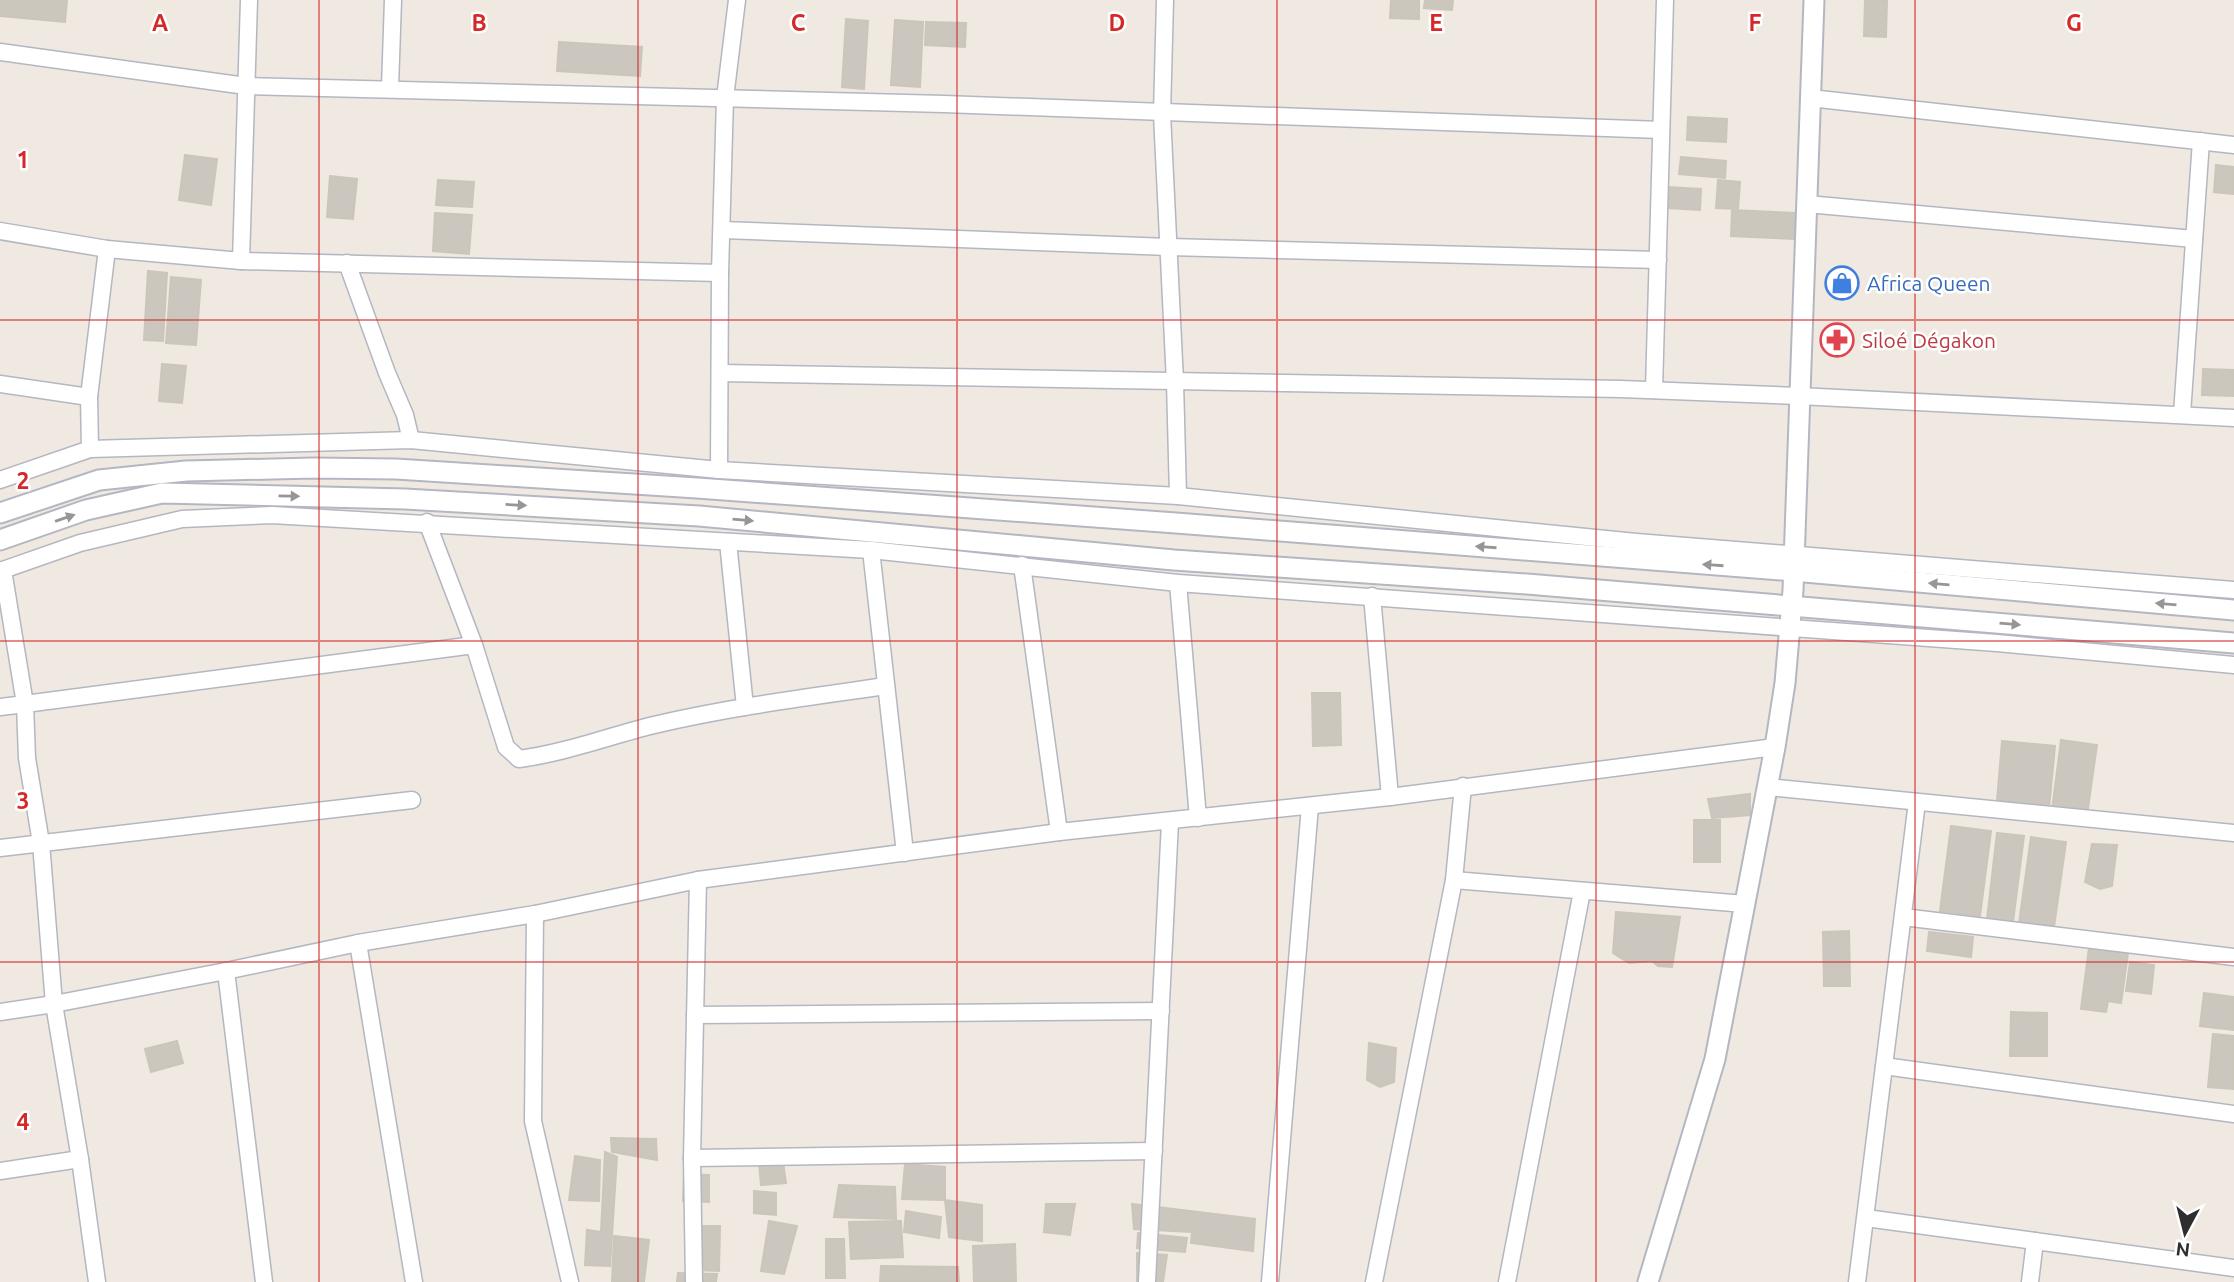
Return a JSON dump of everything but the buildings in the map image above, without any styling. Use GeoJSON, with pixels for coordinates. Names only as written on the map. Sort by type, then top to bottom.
{"type":"FeatureCollection","features":[{"type":"Feature","properties":{"kind":"street"},"geometry":{"type":"LineString","coordinates":[[241,261],[249,0]]}},
{"type":"Feature","properties":{"kind":"street"},"geometry":{"type":"LineString","coordinates":[[390,88],[393,0]]}},
{"type":"Feature","properties":{"kind":"street"},"geometry":{"type":"LineString","coordinates":[[719,470],[720,273],[725,98],[737,0]]}},
{"type":"Feature","properties":{"kind":"street"},"geometry":{"type":"LineString","coordinates":[[1165,0],[1162,114],[1170,247],[1178,496]]}},
{"type":"Feature","properties":{"kind":"street"},"geometry":{"type":"LineString","coordinates":[[1654,390],[1665,0]]}},
{"type":"Feature","properties":{"kind":"street"},"geometry":{"type":"LineString","coordinates":[[1648,1282],[1714,1059],[1775,747],[1792,606],[1814,0]]}},
{"type":"Feature","properties":{"kind":"street"},"geometry":{"type":"LineString","coordinates":[[0,52],[246,86],[725,98],[1661,130]]}},
{"type":"Feature","properties":{"kind":"street"},"geometry":{"type":"LineString","coordinates":[[1810,98],[2234,145]]}},
{"type":"Feature","properties":{"kind":"street"},"geometry":{"type":"LineString","coordinates":[[2182,414],[2201,141]]}},
{"type":"Feature","properties":{"kind":"street"},"geometry":{"type":"LineString","coordinates":[[1807,204],[2194,239]]}},
{"type":"Feature","properties":{"kind":"street"},"geometry":{"type":"LineString","coordinates":[[722,230],[1170,247],[1658,260]]}},
{"type":"Feature","properties":{"kind":"street"},"geometry":{"type":"LineString","coordinates":[[0,231],[107,249],[241,261],[720,273]]}},
{"type":"Feature","properties":{"kind":"street"},"geometry":{"type":"LineString","coordinates":[[90,449],[89,397],[107,249]]}},
{"type":"Feature","properties":{"kind":"street"},"geometry":{"type":"LineString","coordinates":[[347,263],[405,415],[411,440]]}},
{"type":"Feature","properties":{"kind":"street"},"geometry":{"type":"LineString","coordinates":[[720,373],[1654,390],[2234,418]]}},
{"type":"Feature","properties":{"kind":"street"},"geometry":{"type":"LineString","coordinates":[[0,384],[89,397]]}},
{"type":"Feature","properties":{"kind":"street"},"geometry":{"type":"LineString","coordinates":[[0,480],[90,449],[411,440],[719,470],[1178,496],[1636,542],[1794,563],[2234,610]]}},
{"type":"Feature","properties":{"kind":"street"},"geometry":{"type":"LineString","coordinates":[[0,513],[99,480],[186,471],[313,468],[396,470],[2234,590]]}},
{"type":"Feature","properties":{"kind":"street"},"geometry":{"type":"LineString","coordinates":[[0,540],[86,510],[162,494],[405,499],[699,516],[1174,560],[1527,584],[2234,643]]}},
{"type":"Feature","properties":{"kind":"street"},"geometry":{"type":"LineString","coordinates":[[97,1282],[80,1158],[54,1004],[41,843],[27,758],[25,704],[2,571],[80,543],[182,519],[272,515],[427,522],[871,550],[1178,583],[1997,643],[2234,665]]}},
{"type":"Feature","properties":{"kind":"street"},"geometry":{"type":"LineString","coordinates":[[427,522],[474,645],[506,747],[519,759],[546,755],[654,725],[745,707],[886,686]]}},
{"type":"Feature","properties":{"kind":"street"},"geometry":{"type":"LineString","coordinates":[[728,542],[745,707]]}},
{"type":"Feature","properties":{"kind":"street"},"geometry":{"type":"LineString","coordinates":[[871,550],[905,853]]}},
{"type":"Feature","properties":{"kind":"street"},"geometry":{"type":"LineString","coordinates":[[1023,565],[1059,832]]}},
{"type":"Feature","properties":{"kind":"street"},"geometry":{"type":"LineString","coordinates":[[1178,583],[1198,818]]}},
{"type":"Feature","properties":{"kind":"street"},"geometry":{"type":"LineString","coordinates":[[1372,596],[1390,797]]}},
{"type":"Feature","properties":{"kind":"street"},"geometry":{"type":"LineString","coordinates":[[0,707],[474,645]]}},
{"type":"Feature","properties":{"kind":"street"},"geometry":{"type":"LineString","coordinates":[[0,1012],[226,971],[358,943],[535,914],[698,880],[1059,832],[1390,797],[1775,747]]}},
{"type":"Feature","properties":{"kind":"street"},"geometry":{"type":"LineString","coordinates":[[1374,1282],[1454,880],[1463,786]]}},
{"type":"Feature","properties":{"kind":"street"},"geometry":{"type":"LineString","coordinates":[[1768,787],[2234,833]]}},
{"type":"Feature","properties":{"kind":"street"},"geometry":{"type":"LineString","coordinates":[[0,848],[412,800]]}},
{"type":"Feature","properties":{"kind":"street"},"geometry":{"type":"LineString","coordinates":[[1857,1282],[1917,802]]}},
{"type":"Feature","properties":{"kind":"street"},"geometry":{"type":"LineString","coordinates":[[1270,1282],[1310,806]]}},
{"type":"Feature","properties":{"kind":"street"},"geometry":{"type":"LineString","coordinates":[[1147,1282],[1170,822]]}},
{"type":"Feature","properties":{"kind":"street"},"geometry":{"type":"LineString","coordinates":[[694,1282],[692,1158],[698,880]]}},
{"type":"Feature","properties":{"kind":"street"},"geometry":{"type":"LineString","coordinates":[[1454,880],[1745,905]]}},
{"type":"Feature","properties":{"kind":"street"},"geometry":{"type":"LineString","coordinates":[[1507,1282],[1582,891]]}},
{"type":"Feature","properties":{"kind":"street"},"geometry":{"type":"LineString","coordinates":[[535,914],[533,1121],[570,1282]]}},
{"type":"Feature","properties":{"kind":"street"},"geometry":{"type":"LineString","coordinates":[[1903,917],[2234,957]]}},
{"type":"Feature","properties":{"kind":"street"},"geometry":{"type":"LineString","coordinates":[[358,943],[414,1282]]}},
{"type":"Feature","properties":{"kind":"street"},"geometry":{"type":"LineString","coordinates":[[226,971],[264,1282]]}},
{"type":"Feature","properties":{"kind":"street"},"geometry":{"type":"LineString","coordinates":[[695,1015],[1161,1011]]}},
{"type":"Feature","properties":{"kind":"street"},"geometry":{"type":"LineString","coordinates":[[1884,1066],[2234,1114]]}},
{"type":"Feature","properties":{"kind":"street"},"geometry":{"type":"LineString","coordinates":[[692,1158],[1154,1151]]}},
{"type":"Feature","properties":{"kind":"street"},"geometry":{"type":"LineString","coordinates":[[0,1171],[80,1158]]}},
{"type":"Feature","properties":{"kind":"street"},"geometry":{"type":"LineString","coordinates":[[1866,1219],[2035,1241],[2211,1274],[2234,1268]]}},
{"type":"Feature","properties":{"kind":"street"},"geometry":{"type":"LineString","coordinates":[[2030,1282],[2035,1241]]}},
{"type":"Feature","properties":{"kind":"place","name":"Africa Queen"},"geometry":{"type":"Point","coordinates":[1842,283]}},
{"type":"Feature","properties":{"kind":"place","name":"Siloé Dégakon"},"geometry":{"type":"Point","coordinates":[1837,340]}}]}
